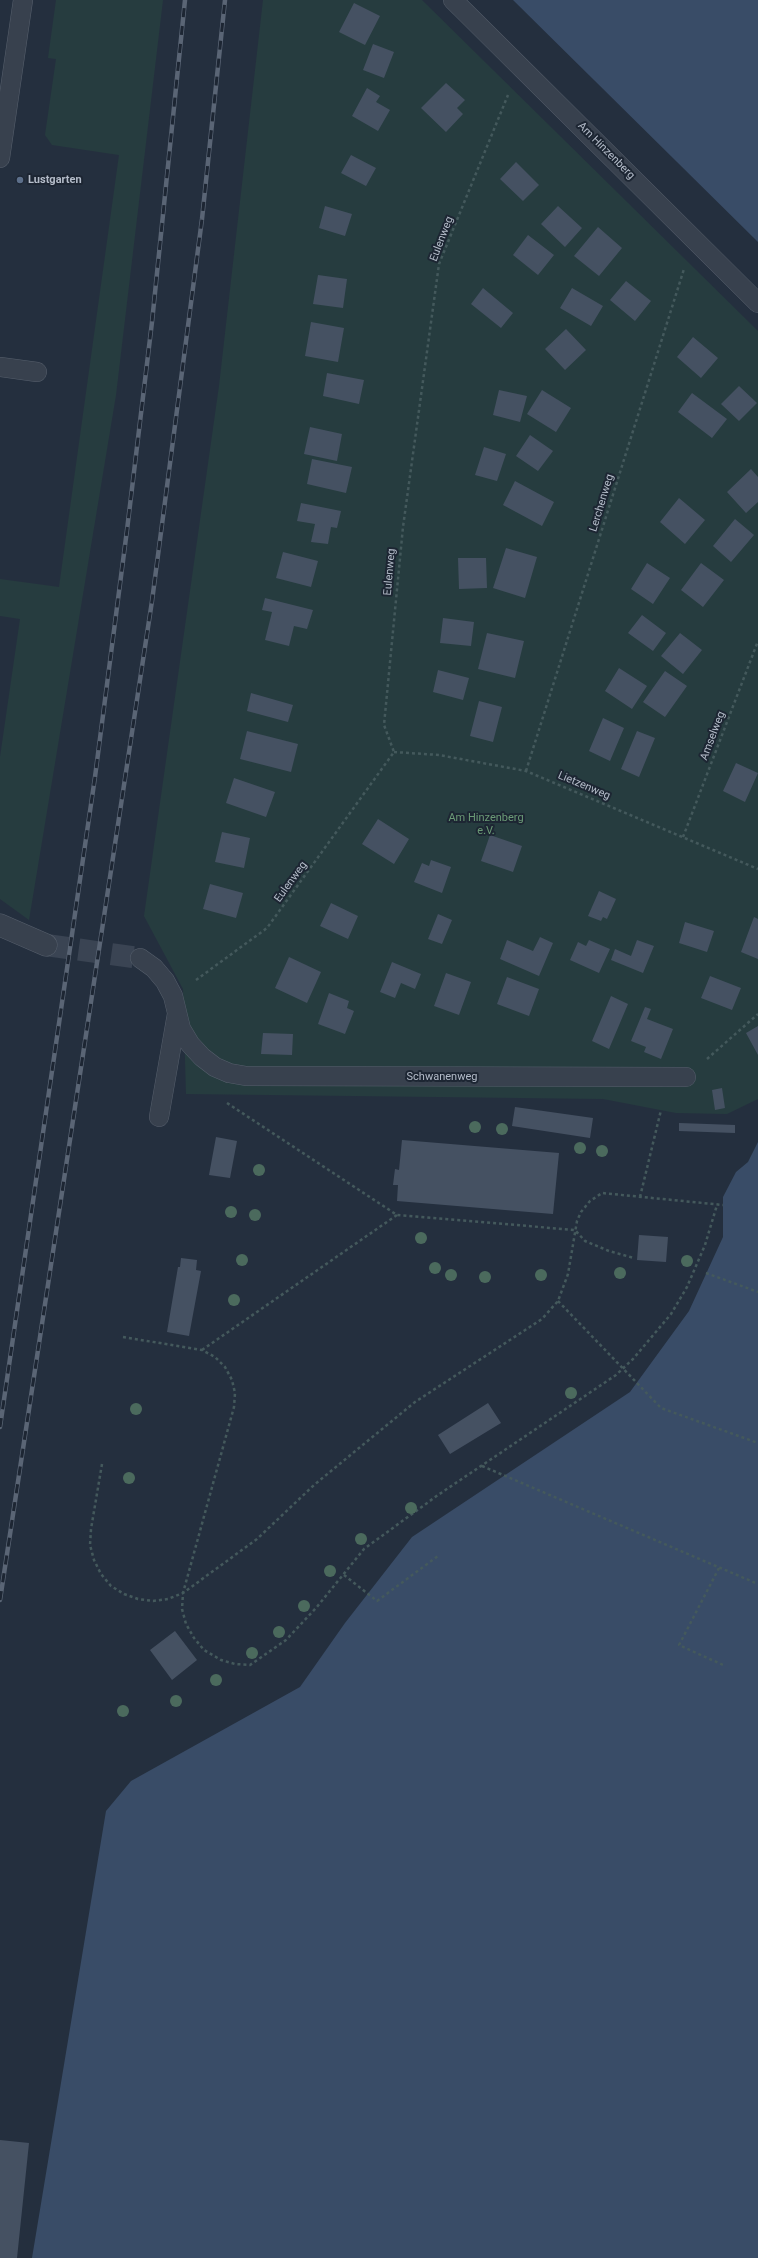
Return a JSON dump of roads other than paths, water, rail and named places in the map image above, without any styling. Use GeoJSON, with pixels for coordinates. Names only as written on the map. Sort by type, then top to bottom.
{"type":"FeatureCollection","features":[{"type":"Feature","properties":{"kind":"street"},"geometry":{"type":"LineString","coordinates":[[0,925],[46,945]]}},
{"type":"Feature","properties":{"kind":"lane"},"geometry":{"type":"LineString","coordinates":[[0,158],[23,0]]}},
{"type":"Feature","properties":{"kind":"lane","name":"Am Hinzenberg"},"geometry":{"type":"LineString","coordinates":[[453,0],[758,303]]}},
{"type":"Feature","properties":{"kind":"lane"},"geometry":{"type":"LineString","coordinates":[[0,367],[37,372]]}},
{"type":"Feature","properties":{"kind":"lane"},"geometry":{"type":"LineString","coordinates":[[140,958],[154,968],[165,981],[173,996],[177,1012],[159,1117]]}},
{"type":"Feature","properties":{"kind":"lane","name":"Schwanenweg"},"geometry":{"type":"LineString","coordinates":[[177,1012],[184,1034],[190,1044],[208,1062],[230,1073],[246,1076],[686,1077]]}},
{"type":"Feature","properties":{"kind":"water"},"geometry":{"type":"Polygon","coordinates":[[[513,0],[758,0],[758,242],[513,0]]]}},
{"type":"Feature","properties":{"kind":"water"},"geometry":{"type":"Polygon","coordinates":[[[758,1142],[758,2258],[32,2258],[106,1811],[131,1781],[300,1687],[345,1623],[412,1537],[630,1392],[689,1311],[723,1237],[723,1197],[736,1172],[748,1162],[758,1142]]]}},
{"type":"Feature","properties":{"kind":"tunnel"},"geometry":{"type":"LineString","coordinates":[[46,945],[140,958]]}},
{"type":"Feature","properties":{"kind":"railway"},"geometry":{"type":"LineString","coordinates":[[0,1427],[95,777],[152,322],[185,0]]}},
{"type":"Feature","properties":{"kind":"railway"},"geometry":{"type":"LineString","coordinates":[[0,1600],[152,601],[202,219],[225,0]]}},
{"type":"Feature","properties":{"kind":"place","name":"Lustgarten"},"geometry":{"type":"Point","coordinates":[20,180]}},
{"type":"Feature","properties":{"kind":"park label","name":"Am Hinzenberg e.V."},"geometry":{"type":"Point","coordinates":[486,824]}}]}
